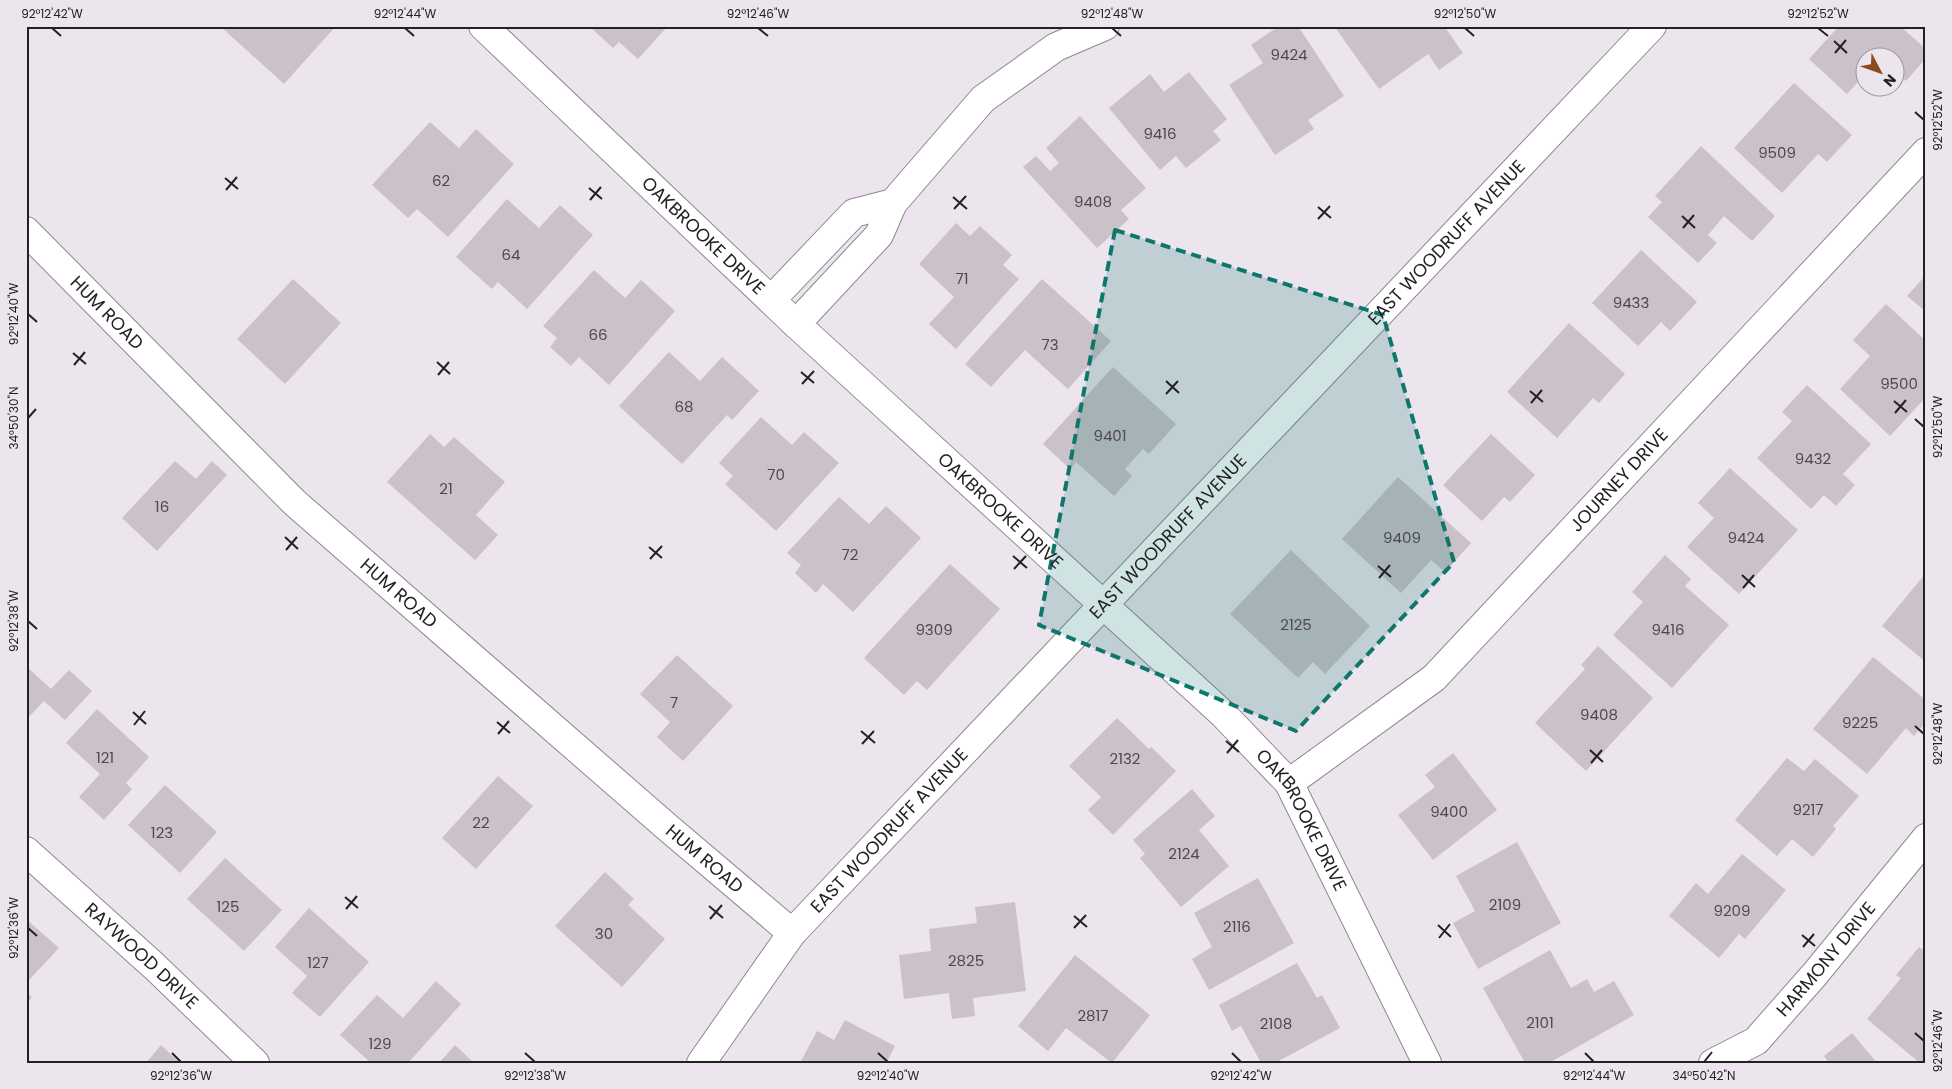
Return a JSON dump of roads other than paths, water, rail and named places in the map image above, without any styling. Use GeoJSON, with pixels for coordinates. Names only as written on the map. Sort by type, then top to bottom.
{"type":"FeatureCollection","features":[{"type":"Feature","properties":{"kind":"street","name":"OAKBROOKE DRIVE"},"geometry":{"type":"LineString","coordinates":[[483,26],[796,324],[1224,715],[1289,783],[1427,1063]]}},
{"type":"Feature","properties":{"kind":"street"},"geometry":{"type":"LineString","coordinates":[[796,324],[879,235],[892,203],[983,99],[1056,47],[1105,26]]}},
{"type":"Feature","properties":{"kind":"street","name":"EAST WOODRUFF AVENUE"},"geometry":{"type":"LineString","coordinates":[[701,1063],[792,933],[1652,26]]}},
{"type":"Feature","properties":{"kind":"street","name":"JOURNEY DRIVE"},"geometry":{"type":"LineString","coordinates":[[1289,783],[1434,678],[1926,152]]}},
{"type":"Feature","properties":{"kind":"street"},"geometry":{"type":"LineString","coordinates":[[771,300],[854,213],[892,203]]}},
{"type":"Feature","properties":{"kind":"street"},"geometry":{"type":"LineString","coordinates":[[841,226],[865,249]]}},
{"type":"Feature","properties":{"kind":"street","name":"HUM ROAD"},"geometry":{"type":"LineString","coordinates":[[26,231],[295,503],[667,827],[792,933]]}},
{"type":"Feature","properties":{"kind":"street","name":"HARMONY DRIVE"},"geometry":{"type":"LineString","coordinates":[[1713,1063],[1756,1041],[1815,974],[1926,838]]}},
{"type":"Feature","properties":{"kind":"street","name":"RAYWOOD DRIVE"},"geometry":{"type":"LineString","coordinates":[[26,851],[147,960],[255,1063]]}}]}
